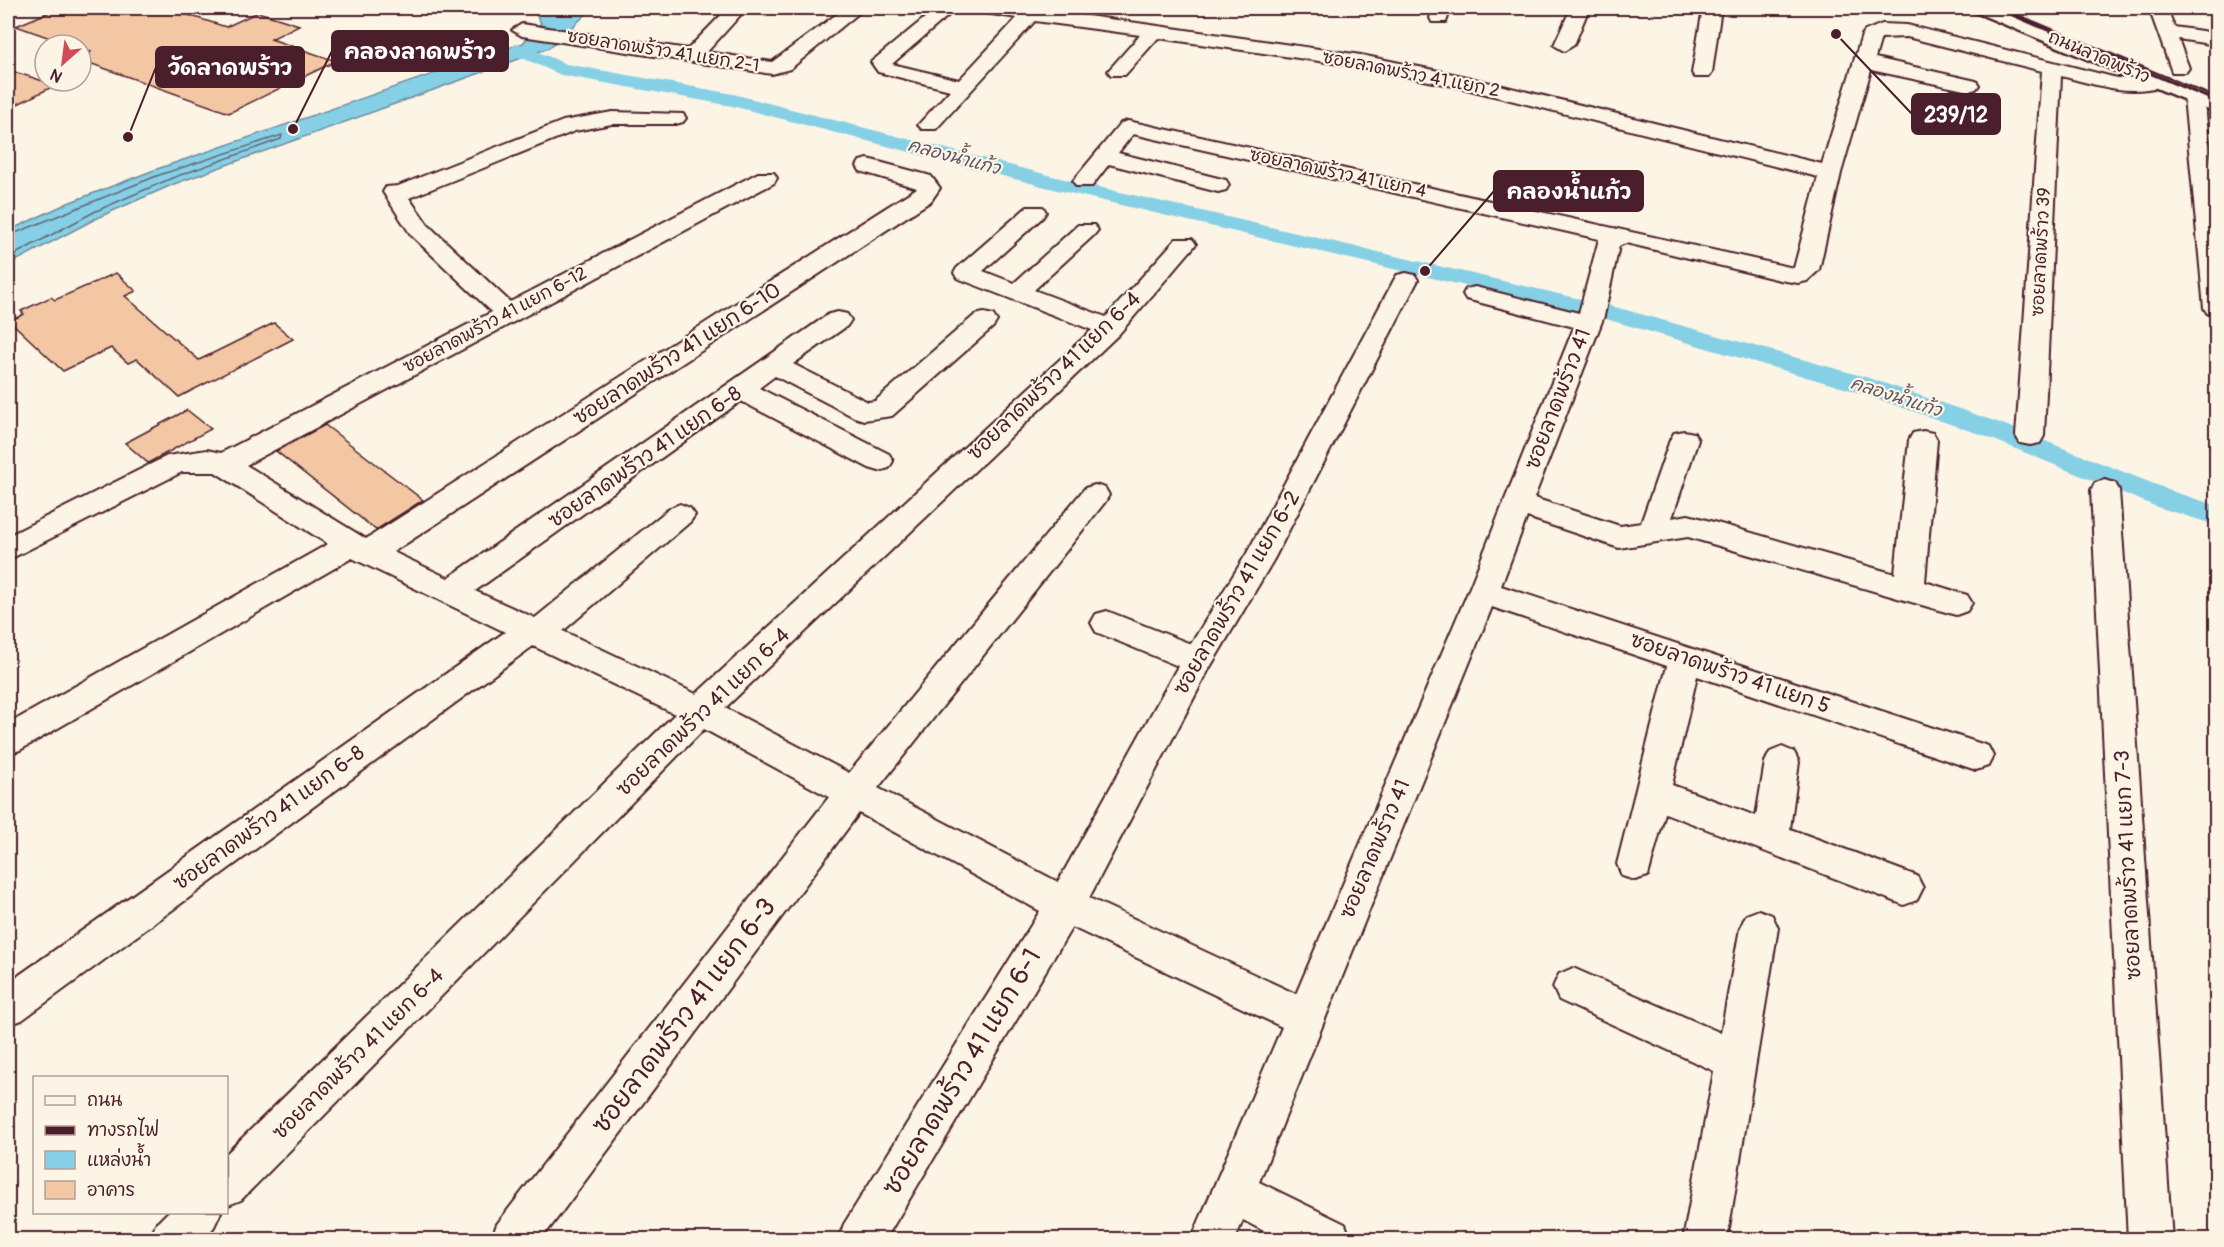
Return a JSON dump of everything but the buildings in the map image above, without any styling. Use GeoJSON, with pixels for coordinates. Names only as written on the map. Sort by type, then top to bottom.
{"type":"FeatureCollection","features":[{"type":"Feature","properties":{"kind":"main road","name":"ถนนลาดพร้าว"},"geometry":{"type":"LineString","coordinates":[[1982,8],[2156,82],[2190,81]]}},
{"type":"Feature","properties":{"kind":"main road","name":"ถนนลาดพร้าว"},"geometry":{"type":"LineString","coordinates":[[2029,8],[2095,34]]}},
{"type":"Feature","properties":{"kind":"main road","name":"ถนนลาดพร้าว"},"geometry":{"type":"LineString","coordinates":[[2151,57],[2190,81],[2217,107]]}},
{"type":"Feature","properties":{"kind":"street","name":"ซอยลาดพร้าว 41 แยก 2-1"},"geometry":{"type":"LineString","coordinates":[[522,30],[761,66],[783,65],[856,8]]}},
{"type":"Feature","properties":{"kind":"street"},"geometry":{"type":"LineString","coordinates":[[948,8],[881,62],[885,68],[896,73],[964,87]]}},
{"type":"Feature","properties":{"kind":"street","name":"ซอยลาดพร้าว 41 แยก 2"},"geometry":{"type":"LineString","coordinates":[[986,8],[1024,11],[1361,61],[1458,81],[1830,173]]}},
{"type":"Feature","properties":{"kind":"street"},"geometry":{"type":"LineString","coordinates":[[1564,45],[1580,8]]}},
{"type":"Feature","properties":{"kind":"street"},"geometry":{"type":"LineString","coordinates":[[1702,74],[1712,8]]}},
{"type":"Feature","properties":{"kind":"street"},"geometry":{"type":"LineString","coordinates":[[2158,8],[2166,31],[2190,81],[2217,308]]}},
{"type":"Feature","properties":{"kind":"street"},"geometry":{"type":"LineString","coordinates":[[693,55],[735,11]]}},
{"type":"Feature","properties":{"kind":"street"},"geometry":{"type":"LineString","coordinates":[[929,125],[964,87],[1024,11]]}},
{"type":"Feature","properties":{"kind":"street"},"geometry":{"type":"LineString","coordinates":[[1118,71],[1155,30]]}},
{"type":"Feature","properties":{"kind":"street"},"geometry":{"type":"LineString","coordinates":[[1616,238],[1626,236],[1647,240],[1798,276],[1807,270],[1830,173],[1872,35],[1882,30],[1894,30],[2129,86],[2156,82]]}},
{"type":"Feature","properties":{"kind":"street"},"geometry":{"type":"LineString","coordinates":[[2166,31],[2217,39]]}},
{"type":"Feature","properties":{"kind":"street"},"geometry":{"type":"LineString","coordinates":[[1864,62],[1969,85]]}},
{"type":"Feature","properties":{"kind":"street","name":"ซอยลาดพร้าว 39"},"geometry":{"type":"LineString","coordinates":[[2030,436],[2052,67]]}},
{"type":"Feature","properties":{"kind":"street"},"geometry":{"type":"LineString","coordinates":[[1084,181],[1143,106]]}},
{"type":"Feature","properties":{"kind":"street"},"geometry":{"type":"LineString","coordinates":[[507,313],[419,230],[395,194],[570,125],[612,117],[676,118]]}},
{"type":"Feature","properties":{"kind":"street","name":"ซอยลาดพร้าว 41 แยก 4"},"geometry":{"type":"LineString","coordinates":[[1128,127],[1598,230],[1616,238]]}},
{"type":"Feature","properties":{"kind":"street"},"geometry":{"type":"LineString","coordinates":[[1104,156],[1218,185]]}},
{"type":"Feature","properties":{"kind":"street","name":"ซอยลาดพร้าว 41 แยก 6-10"},"geometry":{"type":"LineString","coordinates":[[360,549],[923,196],[928,189],[923,181],[868,166]]}},
{"type":"Feature","properties":{"kind":"street","name":"ซอยลาดพร้าว 41 แยก 6-12"},"geometry":{"type":"LineString","coordinates":[[224,464],[766,178]]}},
{"type":"Feature","properties":{"kind":"street"},"geometry":{"type":"LineString","coordinates":[[1035,212],[966,273],[1110,328]]}},
{"type":"Feature","properties":{"kind":"street"},"geometry":{"type":"LineString","coordinates":[[1018,292],[1086,230]]}},
{"type":"Feature","properties":{"kind":"street","name":"ซอยลาดพร้าว 41"},"geometry":{"type":"LineString","coordinates":[[1213,1239],[1483,592],[1591,313],[1608,243],[1616,238]]}},
{"type":"Feature","properties":{"kind":"street","name":"ซอยลาดพร้าว 41 แยก 6-4"},"geometry":{"type":"LineString","coordinates":[[228,1183],[700,711],[1110,328],[1184,244]]}},
{"type":"Feature","properties":{"kind":"street","name":"ซอยลาดพร้าว 41 แยก 6-2"},"geometry":{"type":"LineString","coordinates":[[1065,905],[1198,660],[1259,559],[1406,280]]}},
{"type":"Feature","properties":{"kind":"street"},"geometry":{"type":"LineString","coordinates":[[1475,294],[1591,313]]}},
{"type":"Feature","properties":{"kind":"street","name":"ซอยลาดพร้าว 41 แยก 6-8"},"geometry":{"type":"LineString","coordinates":[[451,592],[838,320]]}},
{"type":"Feature","properties":{"kind":"street"},"geometry":{"type":"LineString","coordinates":[[774,365],[864,411],[874,412],[882,410],[984,321]]}},
{"type":"Feature","properties":{"kind":"street"},"geometry":{"type":"LineString","coordinates":[[740,390],[879,461]]}},
{"type":"Feature","properties":{"kind":"street"},"geometry":{"type":"LineString","coordinates":[[1652,532],[1684,440]]}},
{"type":"Feature","properties":{"kind":"street"},"geometry":{"type":"LineString","coordinates":[[1909,588],[1923,440]]}},
{"type":"Feature","properties":{"kind":"street"},"geometry":{"type":"LineString","coordinates":[[8,549],[177,464],[207,460],[224,464],[360,549],[700,711],[1065,905],[1305,1018]]}},
{"type":"Feature","properties":{"kind":"street","name":"ซอยลาดพร้าว 41 แยก 7-3"},"geometry":{"type":"LineString","coordinates":[[2105,490],[2150,1239]]}},
{"type":"Feature","properties":{"kind":"street","name":"ซอยลาดพร้าว 41 แยก 6-3"},"geometry":{"type":"LineString","coordinates":[[513,1239],[854,792],[1095,495]]}},
{"type":"Feature","properties":{"kind":"street"},"geometry":{"type":"LineString","coordinates":[[1518,503],[1614,536],[1696,528],[1956,603]]}},
{"type":"Feature","properties":{"kind":"street","name":"ซอยลาดพร้าว 41 แยก 6-8"},"geometry":{"type":"LineString","coordinates":[[8,1006],[535,632],[680,515]]}},
{"type":"Feature","properties":{"kind":"street"},"geometry":{"type":"LineString","coordinates":[[8,740],[360,549]]}},
{"type":"Feature","properties":{"kind":"street","name":"ซอยลาดพร้าว 41 แยก 5"},"geometry":{"type":"LineString","coordinates":[[1483,592],[1976,756]]}},
{"type":"Feature","properties":{"kind":"street"},"geometry":{"type":"LineString","coordinates":[[1107,622],[1198,660]]}},
{"type":"Feature","properties":{"kind":"street"},"geometry":{"type":"LineString","coordinates":[[1635,864],[1685,658]]}},
{"type":"Feature","properties":{"kind":"street"},"geometry":{"type":"LineString","coordinates":[[1771,836],[1782,762]]}},
{"type":"Feature","properties":{"kind":"street"},"geometry":{"type":"LineString","coordinates":[[1652,793],[1904,888]]}},
{"type":"Feature","properties":{"kind":"street","name":"ซอยลาดพร้าว 41 แยก 6-1"},"geometry":{"type":"LineString","coordinates":[[860,1239],[1065,905]]}},
{"type":"Feature","properties":{"kind":"street"},"geometry":{"type":"LineString","coordinates":[[1706,1239],[1759,928]]}},
{"type":"Feature","properties":{"kind":"street"},"geometry":{"type":"LineString","coordinates":[[1573,987],[1736,1060]]}},
{"type":"Feature","properties":{"kind":"street"},"geometry":{"type":"LineString","coordinates":[[1233,1192],[1329,1239]]}},
{"type":"Feature","properties":{"kind":"street"},"geometry":{"type":"LineString","coordinates":[[171,1239],[197,1214]]}},
{"type":"Feature","properties":{"kind":"water"},"geometry":{"type":"Polygon","coordinates":[[[532,8],[593,8],[549,48],[174,184],[99,217],[8,265],[8,231],[68,203],[157,169],[523,43],[541,23],[532,8]]]}},
{"type":"Feature","properties":{"kind":"waterway","name":"คลองน้ำแก้ว"},"geometry":{"type":"LineString","coordinates":[[518,49],[561,69],[733,100],[1057,184],[1611,313],[1860,384],[1991,429],[2167,500],[2216,515]]}},
{"type":"Feature","properties":{"kind":"railway"},"geometry":{"type":"LineString","coordinates":[[1996,8],[2216,101]]}},
{"type":"Feature","properties":{"kind":"place","name":"239/12"},"geometry":{"type":"Point","coordinates":[1836,34]}},
{"type":"Feature","properties":{"kind":"place","name":"คลองลาดพร้าว"},"geometry":{"type":"Point","coordinates":[293,129]}},
{"type":"Feature","properties":{"kind":"place","name":"วัดลาดพร้าว"},"geometry":{"type":"Point","coordinates":[128,137]}},
{"type":"Feature","properties":{"kind":"place","name":"คลองน้ำแก้ว"},"geometry":{"type":"Point","coordinates":[1425,271]}}]}
